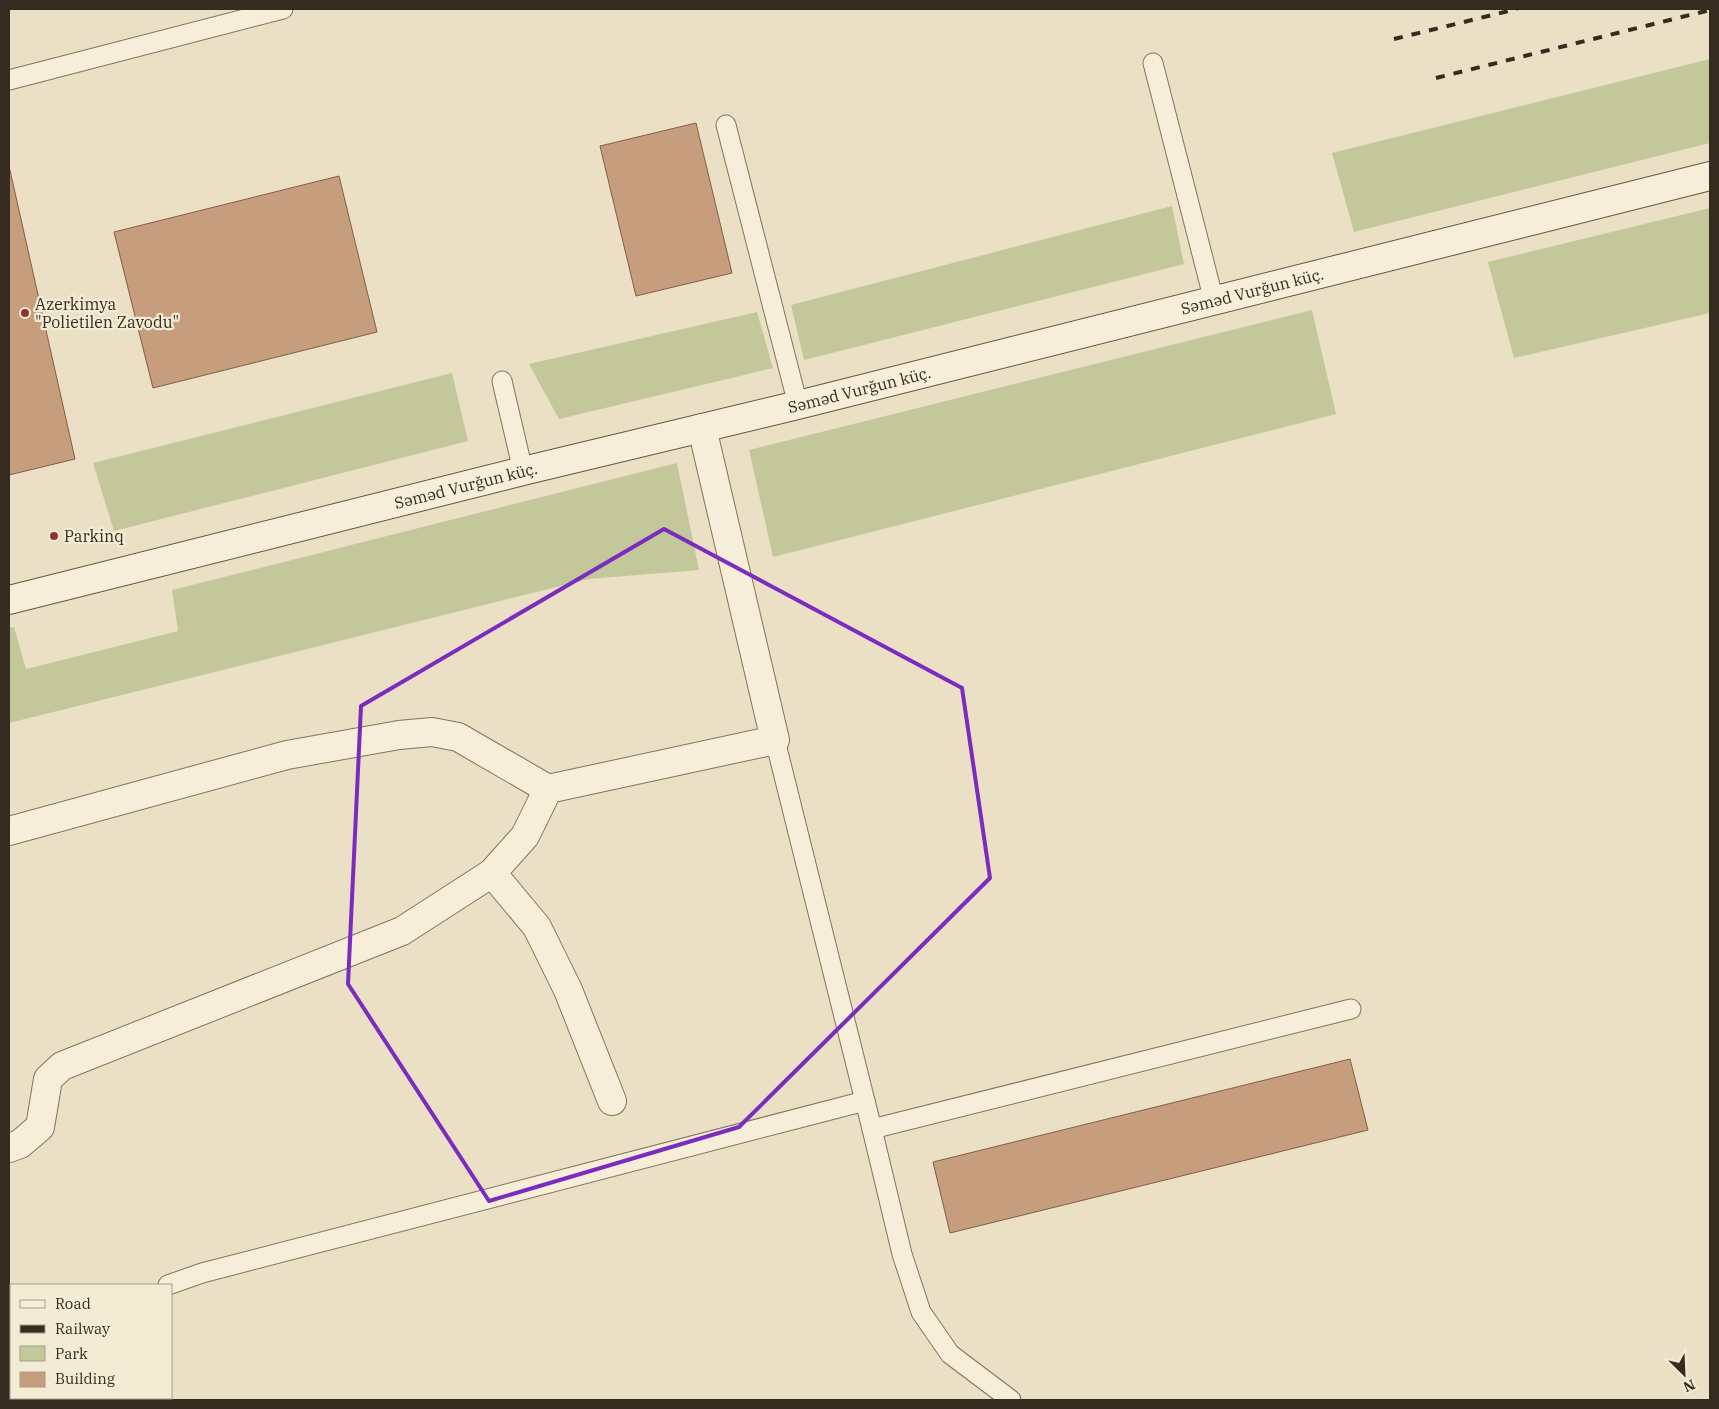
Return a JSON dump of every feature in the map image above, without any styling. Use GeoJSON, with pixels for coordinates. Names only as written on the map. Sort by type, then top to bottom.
{"type":"FeatureCollection","features":[{"type":"Feature","properties":{"kind":"street","name":"Səməd Vurğun küç."},"geometry":{"type":"LineString","coordinates":[[9,600],[798,405],[1710,176]]}},
{"type":"Feature","properties":{"kind":"street"},"geometry":{"type":"LineString","coordinates":[[9,831],[287,755],[399,735],[432,732],[458,737],[548,789],[775,740],[702,428]]}},
{"type":"Feature","properties":{"kind":"street"},"geometry":{"type":"LineString","coordinates":[[9,1148],[20,1144],[40,1127],[48,1079],[62,1066],[402,931],[492,872],[525,836],[548,789]]}},
{"type":"Feature","properties":{"kind":"street"},"geometry":{"type":"LineString","coordinates":[[492,872],[537,927],[568,990],[612,1101]]}},
{"type":"Feature","properties":{"kind":"lane"},"geometry":{"type":"LineString","coordinates":[[9,80],[283,9]]}},
{"type":"Feature","properties":{"kind":"lane"},"geometry":{"type":"LineString","coordinates":[[1153,63],[1214,301]]}},
{"type":"Feature","properties":{"kind":"lane"},"geometry":{"type":"LineString","coordinates":[[726,125],[798,405]]}},
{"type":"Feature","properties":{"kind":"lane"},"geometry":{"type":"LineString","coordinates":[[502,381],[523,472]]}},
{"type":"Feature","properties":{"kind":"lane"},"geometry":{"type":"LineString","coordinates":[[775,740],[902,1254],[921,1312],[950,1354],[1011,1400]]}},
{"type":"Feature","properties":{"kind":"lane"},"geometry":{"type":"LineString","coordinates":[[872,1129],[1351,1009]]}},
{"type":"Feature","properties":{"kind":"lane"},"geometry":{"type":"LineString","coordinates":[[171,1284],[202,1273],[865,1101]]}},
{"type":"Feature","properties":{"kind":"highlighted area"},"geometry":{"type":"Polygon","coordinates":[[[664,529],[962,688],[990,878],[739,1127],[489,1201],[348,984],[361,706],[664,529]]]}},
{"type":"Feature","properties":{"kind":"green space"},"geometry":{"type":"Polygon","coordinates":[[[1710,59],[1710,143],[1354,232],[1332,153],[1710,59]]]}},
{"type":"Feature","properties":{"kind":"green space"},"geometry":{"type":"Polygon","coordinates":[[[1172,206],[1184,264],[804,360],[791,305],[1172,206]]]}},
{"type":"Feature","properties":{"kind":"green space"},"geometry":{"type":"Polygon","coordinates":[[[1710,208],[1710,313],[1514,358],[1488,262],[1710,208]]]}},
{"type":"Feature","properties":{"kind":"green space"},"geometry":{"type":"Polygon","coordinates":[[[1312,310],[1336,414],[773,557],[749,450],[1312,310]]]}},
{"type":"Feature","properties":{"kind":"green space"},"geometry":{"type":"Polygon","coordinates":[[[757,312],[773,368],[559,419],[529,364],[757,312]]]}},
{"type":"Feature","properties":{"kind":"green space"},"geometry":{"type":"Polygon","coordinates":[[[452,373],[468,441],[114,531],[93,463],[452,373]]]}},
{"type":"Feature","properties":{"kind":"green space"},"geometry":{"type":"Polygon","coordinates":[[[677,463],[699,570],[589,579],[9,723],[9,628],[14,627],[26,669],[178,631],[172,590],[677,463]]]}},
{"type":"Feature","properties":{"kind":"building"},"geometry":{"type":"Polygon","coordinates":[[[696,123],[732,273],[636,296],[600,146],[696,123]]]}},
{"type":"Feature","properties":{"kind":"building","name":"Azerkimya \"Polietilen Zavodu\""},"geometry":{"type":"Polygon","coordinates":[[[9,166],[75,459],[9,475],[9,166]]]}},
{"type":"Feature","properties":{"kind":"building"},"geometry":{"type":"Polygon","coordinates":[[[339,176],[377,332],[153,388],[114,232],[339,176]]]}},
{"type":"Feature","properties":{"kind":"building"},"geometry":{"type":"Polygon","coordinates":[[[1350,1059],[1368,1130],[950,1233],[933,1162],[1350,1059]]]}},
{"type":"Feature","properties":{"kind":"railway"},"geometry":{"type":"LineString","coordinates":[[1394,39],[1517,9]]}},
{"type":"Feature","properties":{"kind":"railway"},"geometry":{"type":"LineString","coordinates":[[1436,78],[1710,10]]}},
{"type":"Feature","properties":{"kind":"place","name":"Azerkimya \"Polietilen Zavodu\""},"geometry":{"type":"Point","coordinates":[25,313]}},
{"type":"Feature","properties":{"kind":"place","name":"Parkinq"},"geometry":{"type":"Point","coordinates":[54,536]}}]}
